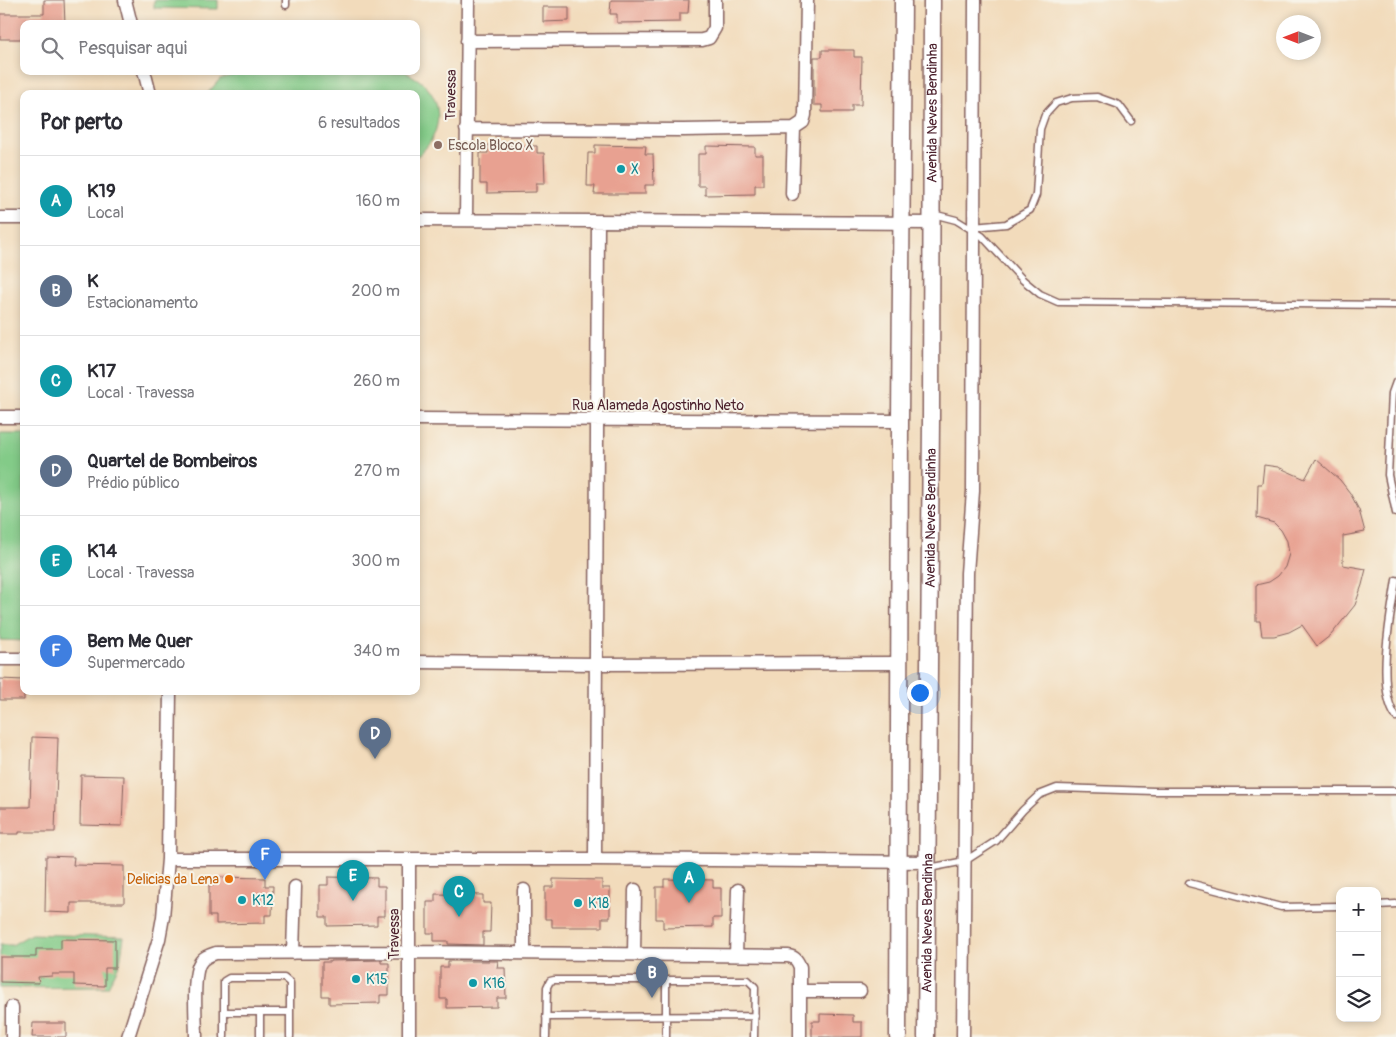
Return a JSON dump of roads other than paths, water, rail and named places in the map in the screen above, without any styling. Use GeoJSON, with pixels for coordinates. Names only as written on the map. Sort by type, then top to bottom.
{"type":"FeatureCollection","features":[{"type":"Feature","properties":{"kind":"street"},"geometry":{"type":"LineString","coordinates":[[125,0],[130,20]]}},
{"type":"Feature","properties":{"kind":"street","name":"Travessa"},"geometry":{"type":"LineString","coordinates":[[466,220],[468,0]]}},
{"type":"Feature","properties":{"kind":"street"},"geometry":{"type":"LineString","coordinates":[[467,41],[702,40],[709,38],[715,28],[715,0]]}},
{"type":"Feature","properties":{"kind":"street"},"geometry":{"type":"LineString","coordinates":[[466,129],[684,130],[794,128],[803,122],[805,115],[807,0]]}},
{"type":"Feature","properties":{"kind":"street","name":"Avenida Neves Bendinha"},"geometry":{"type":"LineString","coordinates":[[898,1037],[903,0]]}},
{"type":"Feature","properties":{"kind":"street","name":"Avenida Neves Bendinha"},"geometry":{"type":"LineString","coordinates":[[926,1037],[932,0]]}},
{"type":"Feature","properties":{"kind":"street"},"geometry":{"type":"LineString","coordinates":[[962,1037],[967,573],[973,491],[975,0]]}},
{"type":"Feature","properties":{"kind":"street"},"geometry":{"type":"LineString","coordinates":[[145,75],[149,90]]}},
{"type":"Feature","properties":{"kind":"street"},"geometry":{"type":"LineString","coordinates":[[792,194],[794,128]]}},
{"type":"Feature","properties":{"kind":"street"},"geometry":{"type":"LineString","coordinates":[[0,218],[20,218]]}},
{"type":"Feature","properties":{"kind":"street"},"geometry":{"type":"LineString","coordinates":[[420,220],[902,223],[931,218]]}},
{"type":"Feature","properties":{"kind":"street"},"geometry":{"type":"LineString","coordinates":[[595,859],[598,222]]}},
{"type":"Feature","properties":{"kind":"street"},"geometry":{"type":"LineString","coordinates":[[0,417],[20,417]]}},
{"type":"Feature","properties":{"kind":"street","name":"Rua Alameda Agostinho Neto"},"geometry":{"type":"LineString","coordinates":[[420,419],[900,420]]}},
{"type":"Feature","properties":{"kind":"street"},"geometry":{"type":"LineString","coordinates":[[0,659],[20,659]]}},
{"type":"Feature","properties":{"kind":"street"},"geometry":{"type":"LineString","coordinates":[[420,662],[596,664],[900,663]]}},
{"type":"Feature","properties":{"kind":"street"},"geometry":{"type":"LineString","coordinates":[[128,1037],[160,934],[168,859],[170,695]]}},
{"type":"Feature","properties":{"kind":"street"},"geometry":{"type":"LineString","coordinates":[[168,859],[595,859],[899,862],[928,865]]}},
{"type":"Feature","properties":{"kind":"street","name":"Travessa"},"geometry":{"type":"LineString","coordinates":[[409,860],[409,1037]]}},
{"type":"Feature","properties":{"kind":"street"},"geometry":{"type":"LineString","coordinates":[[293,953],[295,887]]}},
{"type":"Feature","properties":{"kind":"street"},"geometry":{"type":"LineString","coordinates":[[524,890],[524,953]]}},
{"type":"Feature","properties":{"kind":"street"},"geometry":{"type":"LineString","coordinates":[[634,954],[635,890]]}},
{"type":"Feature","properties":{"kind":"street"},"geometry":{"type":"LineString","coordinates":[[736,955],[738,890]]}},
{"type":"Feature","properties":{"kind":"street"},"geometry":{"type":"LineString","coordinates":[[196,1037],[196,974],[200,962],[205,957],[216,953],[410,952],[794,957],[800,966],[800,1037]]}},
{"type":"Feature","properties":{"kind":"street"},"geometry":{"type":"LineString","coordinates":[[800,991],[860,991]]}},
{"type":"Feature","properties":{"kind":"street"},"geometry":{"type":"LineString","coordinates":[[12,1007],[12,1037]]}},
{"type":"Feature","properties":{"kind":"lane"},"geometry":{"type":"LineString","coordinates":[[973,229],[1006,224],[1030,210],[1036,195],[1040,128],[1045,115],[1056,103],[1072,98],[1096,97],[1119,105],[1131,121]]}},
{"type":"Feature","properties":{"kind":"lane"},"geometry":{"type":"LineString","coordinates":[[931,218],[956,220],[973,229],[982,236],[1023,280],[1040,294],[1058,302],[1396,306]]}},
{"type":"Feature","properties":{"kind":"lane"},"geometry":{"type":"LineString","coordinates":[[1396,382],[1392,393],[1388,475],[1396,513]]}},
{"type":"Feature","properties":{"kind":"lane"},"geometry":{"type":"LineString","coordinates":[[1396,580],[1387,643],[1385,681],[1392,712],[1396,717]]}},
{"type":"Feature","properties":{"kind":"lane"},"geometry":{"type":"LineString","coordinates":[[928,865],[965,861],[996,841],[1023,810],[1040,796],[1057,788],[1154,791],[1396,791]]}},
{"type":"Feature","properties":{"kind":"lane"},"geometry":{"type":"LineString","coordinates":[[1189,883],[1281,907],[1336,906]]}},
{"type":"Feature","properties":{"kind":"lane"},"geometry":{"type":"LineString","coordinates":[[1381,905],[1396,904]]}},
{"type":"Feature","properties":{"kind":"lane"},"geometry":{"type":"LineString","coordinates":[[224,1037],[224,984],[226,980],[274,978],[284,978],[289,981],[290,1037]]}},
{"type":"Feature","properties":{"kind":"lane"},"geometry":{"type":"LineString","coordinates":[[666,980],[666,1037]]}},
{"type":"Feature","properties":{"kind":"lane"},"geometry":{"type":"LineString","coordinates":[[546,1037],[547,986],[550,981],[748,980],[755,987],[754,1037]]}},
{"type":"Feature","properties":{"kind":"lane"},"geometry":{"type":"LineString","coordinates":[[224,1012],[290,1012]]}},
{"type":"Feature","properties":{"kind":"lane"},"geometry":{"type":"LineString","coordinates":[[260,1013],[260,1037]]}},
{"type":"Feature","properties":{"kind":"lane"},"geometry":{"type":"LineString","coordinates":[[546,1017],[755,1016]]}},
{"type":"Feature","properties":{"kind":"place","name":"Escola Bloco X"},"geometry":{"type":"Point","coordinates":[438,145]}},
{"type":"Feature","properties":{"kind":"place","name":"X"},"geometry":{"type":"Point","coordinates":[621,169]}},
{"type":"Feature","properties":{"kind":"place","name":"Quartel de Bombeiros"},"geometry":{"type":"Point","coordinates":[375,759]}},
{"type":"Feature","properties":{"kind":"place","name":"Delicias da Lena"},"geometry":{"type":"Point","coordinates":[229,879]}},
{"type":"Feature","properties":{"kind":"place","name":"Bem Me Quer"},"geometry":{"type":"Point","coordinates":[265,880]}},
{"type":"Feature","properties":{"kind":"place","name":"K12"},"geometry":{"type":"Point","coordinates":[242,900]}},
{"type":"Feature","properties":{"kind":"place","name":"K14"},"geometry":{"type":"Point","coordinates":[353,901]}},
{"type":"Feature","properties":{"kind":"place","name":"K18"},"geometry":{"type":"Point","coordinates":[578,903]}},
{"type":"Feature","properties":{"kind":"place","name":"K19"},"geometry":{"type":"Point","coordinates":[689,903]}},
{"type":"Feature","properties":{"kind":"place","name":"K17"},"geometry":{"type":"Point","coordinates":[459,917]}},
{"type":"Feature","properties":{"kind":"place","name":"K15"},"geometry":{"type":"Point","coordinates":[356,979]}},
{"type":"Feature","properties":{"kind":"place","name":"K16"},"geometry":{"type":"Point","coordinates":[473,983]}},
{"type":"Feature","properties":{"kind":"place","name":"K"},"geometry":{"type":"Point","coordinates":[652,998]}}]}
